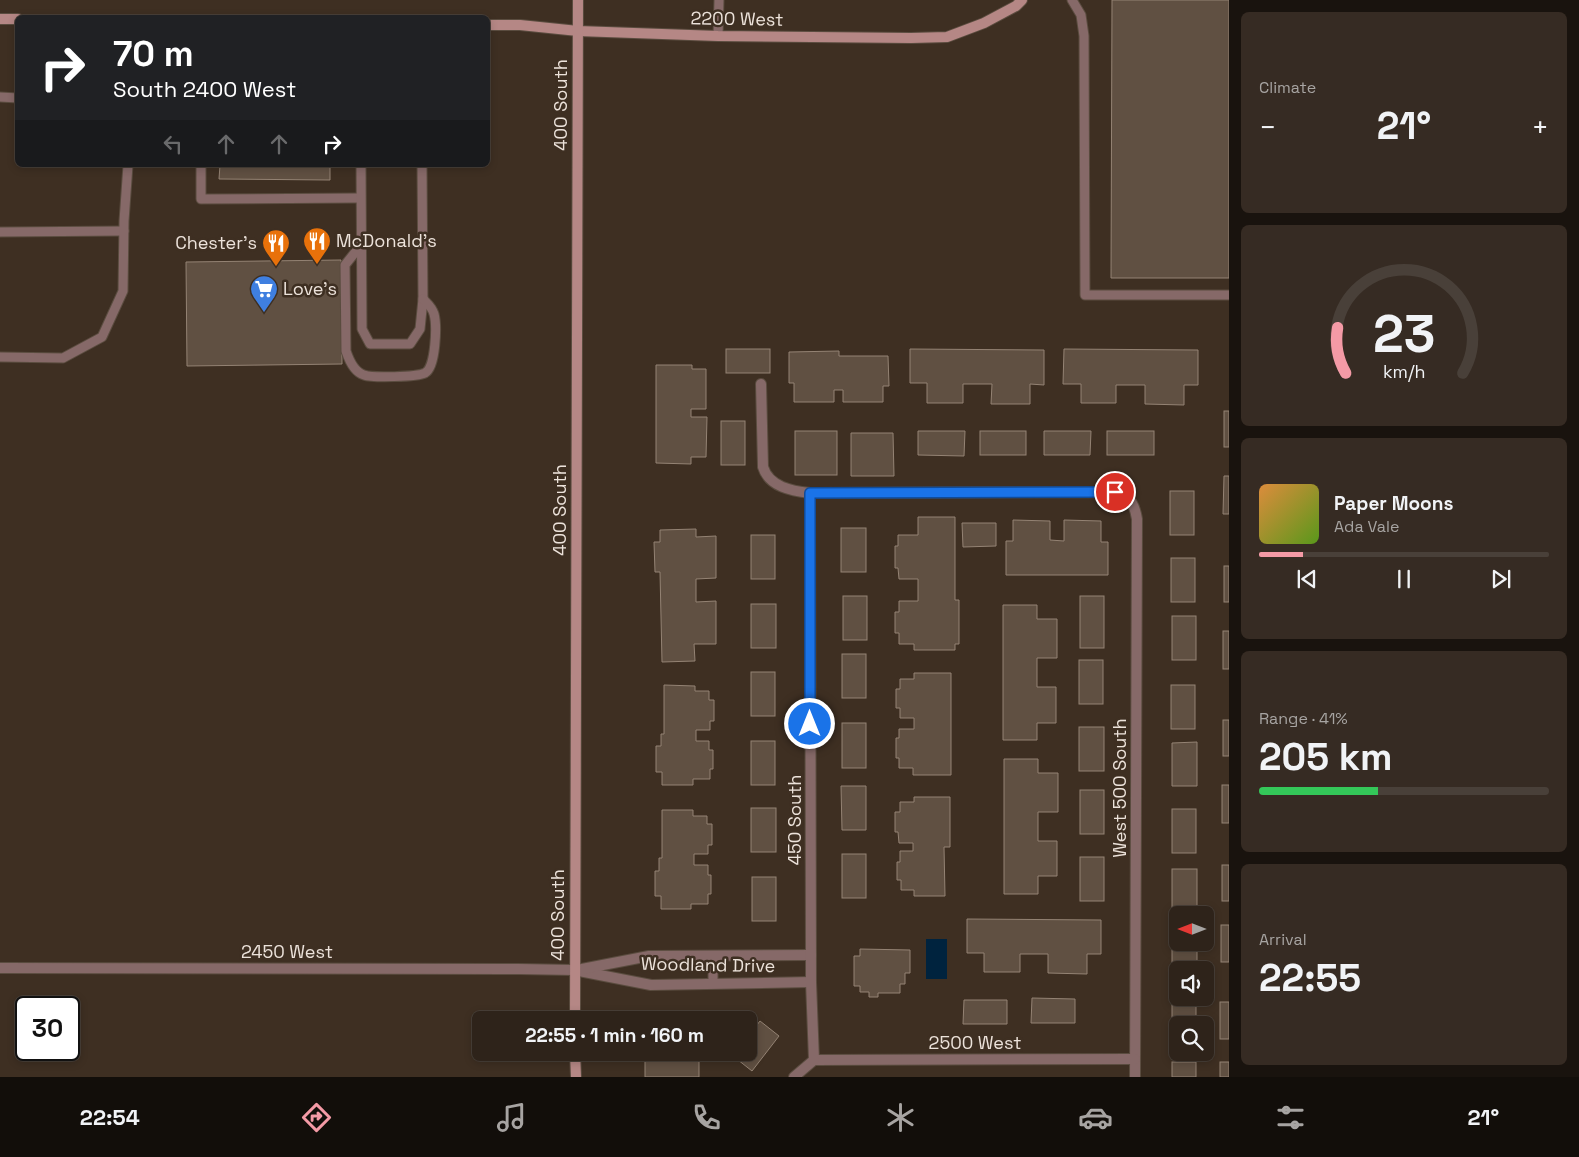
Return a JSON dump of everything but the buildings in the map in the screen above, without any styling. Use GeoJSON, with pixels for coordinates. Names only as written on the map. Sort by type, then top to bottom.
{"type":"FeatureCollection","features":[{"type":"Feature","properties":{"kind":"main road","name":"400 South"},"geometry":{"type":"LineString","coordinates":[[575,1011],[578,0]]}},
{"type":"Feature","properties":{"kind":"main road","name":"2200 West"},"geometry":{"type":"LineString","coordinates":[[490,25],[520,25],[578,31],[718,36],[947,37],[984,23],[1016,6],[1021,0]]}},
{"type":"Feature","properties":{"kind":"main road"},"geometry":{"type":"LineString","coordinates":[[0,19],[15,19]]}},
{"type":"Feature","properties":{"kind":"main road"},"geometry":{"type":"LineString","coordinates":[[575,1061],[576,1077]]}},
{"type":"Feature","properties":{"kind":"street"},"geometry":{"type":"LineString","coordinates":[[761,384],[764,471],[769,479],[783,487],[810,493]]}},
{"type":"Feature","properties":{"kind":"street","name":"West 500 South"},"geometry":{"type":"LineString","coordinates":[[810,493],[1115,492],[1122,493],[1130,500],[1136,510],[1135,1077]]}},
{"type":"Feature","properties":{"kind":"street","name":"450 South"},"geometry":{"type":"LineString","coordinates":[[810,493],[814,1060]]}},
{"type":"Feature","properties":{"kind":"street","name":"Woodland Drive"},"geometry":{"type":"LineString","coordinates":[[574,970],[649,956],[812,955]]}},
{"type":"Feature","properties":{"kind":"street","name":"2450 West"},"geometry":{"type":"LineString","coordinates":[[0,968],[574,970]]}},
{"type":"Feature","properties":{"kind":"street","name":"Woodland Drive"},"geometry":{"type":"LineString","coordinates":[[574,970],[651,985],[812,982]]}},
{"type":"Feature","properties":{"kind":"street","name":"2500 West"},"geometry":{"type":"LineString","coordinates":[[814,1060],[1135,1059]]}},
{"type":"Feature","properties":{"kind":"street"},"geometry":{"type":"LineString","coordinates":[[794,1077],[814,1060]]}},
{"type":"Feature","properties":{"kind":"lane"},"geometry":{"type":"LineString","coordinates":[[718,0],[718,36]]}},
{"type":"Feature","properties":{"kind":"lane"},"geometry":{"type":"LineString","coordinates":[[1072,0],[1081,15],[1084,36],[1085,295],[1229,295]]}},
{"type":"Feature","properties":{"kind":"lane"},"geometry":{"type":"LineString","coordinates":[[0,97],[15,98]]}},
{"type":"Feature","properties":{"kind":"lane"},"geometry":{"type":"LineString","coordinates":[[0,357],[63,358],[102,337],[123,291],[128,167]]}},
{"type":"Feature","properties":{"kind":"lane"},"geometry":{"type":"LineString","coordinates":[[201,167],[201,199],[360,198]]}},
{"type":"Feature","properties":{"kind":"lane"},"geometry":{"type":"LineString","coordinates":[[360,167],[362,329],[370,344],[410,344],[420,328],[423,299],[422,167]]}},
{"type":"Feature","properties":{"kind":"lane"},"geometry":{"type":"LineString","coordinates":[[0,232],[124,231]]}},
{"type":"Feature","properties":{"kind":"lane"},"geometry":{"type":"LineString","coordinates":[[361,245],[345,265],[346,351],[350,362],[362,375],[372,377],[413,376],[430,369],[435,343],[434,316],[430,305],[423,299]]}},
{"type":"Feature","properties":{"kind":"lane"},"geometry":{"type":"LineString","coordinates":[[713,956],[713,984]]}},
{"type":"Feature","properties":{"kind":"water"},"geometry":{"type":"Polygon","coordinates":[[[926,939],[947,939],[947,979],[926,979],[926,939]]]}},
{"type":"Feature","properties":{"kind":"place","name":"McDonald's"},"geometry":{"type":"Point","coordinates":[317,265]}},
{"type":"Feature","properties":{"kind":"place","name":"Chester's"},"geometry":{"type":"Point","coordinates":[276,267]}},
{"type":"Feature","properties":{"kind":"place","name":"Love's"},"geometry":{"type":"Point","coordinates":[264,313]}},
{"type":"Feature","properties":{"kind":"route"},"geometry":{"type":"LineString","coordinates":[[810,724],[810,493],[1115,492]]}}]}
